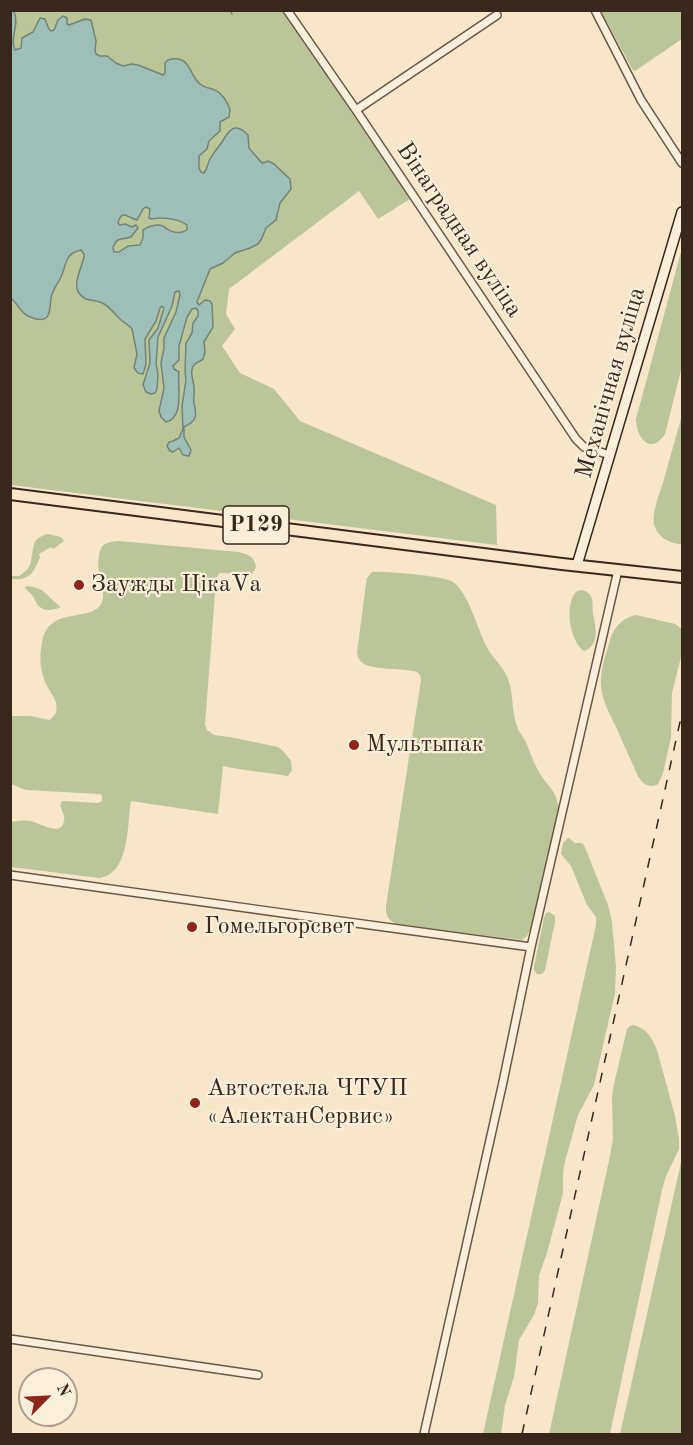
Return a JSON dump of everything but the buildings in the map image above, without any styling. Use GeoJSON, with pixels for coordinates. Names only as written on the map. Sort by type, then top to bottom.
{"type":"FeatureCollection","features":[{"type":"Feature","properties":{"kind":"main road","name":"Р129"},"geometry":{"type":"LineString","coordinates":[[10,494],[577,566],[682,577]]}},
{"type":"Feature","properties":{"kind":"street"},"geometry":{"type":"LineString","coordinates":[[289,13],[297,10]]}},
{"type":"Feature","properties":{"kind":"street"},"geometry":{"type":"LineString","coordinates":[[595,10],[641,100],[682,163]]}},
{"type":"Feature","properties":{"kind":"street","name":"Вінаградная вуліца"},"geometry":{"type":"LineString","coordinates":[[289,13],[576,440],[584,447],[610,455]]}},
{"type":"Feature","properties":{"kind":"street"},"geometry":{"type":"LineString","coordinates":[[356,110],[497,15]]}},
{"type":"Feature","properties":{"kind":"street","name":"Механічная вуліца"},"geometry":{"type":"LineString","coordinates":[[577,566],[682,212]]}},
{"type":"Feature","properties":{"kind":"street"},"geometry":{"type":"LineString","coordinates":[[424,1434],[531,947],[618,570]]}},
{"type":"Feature","properties":{"kind":"street"},"geometry":{"type":"LineString","coordinates":[[10,875],[531,947]]}},
{"type":"Feature","properties":{"kind":"street"},"geometry":{"type":"LineString","coordinates":[[10,1339],[258,1375]]}},
{"type":"Feature","properties":{"kind":"green space"},"geometry":{"type":"Polygon","coordinates":[[[11,11],[283,11],[410,199],[378,219],[359,191],[229,289],[226,314],[235,329],[222,346],[240,373],[274,389],[300,421],[496,505],[497,545],[11,485],[11,11]]]}},
{"type":"Feature","properties":{"kind":"green space"},"geometry":{"type":"Polygon","coordinates":[[[601,11],[682,11],[682,39],[635,71],[601,11]]]}},
{"type":"Feature","properties":{"kind":"green space"},"geometry":{"type":"Polygon","coordinates":[[[682,248],[682,366],[665,434],[655,444],[650,444],[641,438],[636,419],[682,248]]]}},
{"type":"Feature","properties":{"kind":"green space"},"geometry":{"type":"Polygon","coordinates":[[[682,415],[682,544],[673,543],[661,536],[654,524],[654,514],[682,415]]]}},
{"type":"Feature","properties":{"kind":"green space"},"geometry":{"type":"Polygon","coordinates":[[[48,534],[61,537],[64,541],[53,549],[51,547],[39,554],[38,563],[30,575],[22,579],[11,579],[11,576],[19,576],[27,570],[36,541],[48,534]]]}},
{"type":"Feature","properties":{"kind":"green space"},"geometry":{"type":"Polygon","coordinates":[[[119,541],[238,552],[252,558],[256,567],[252,574],[219,573],[216,580],[205,725],[207,730],[214,735],[278,747],[291,761],[292,770],[288,776],[223,766],[218,814],[131,801],[122,858],[117,868],[109,875],[99,878],[11,867],[11,822],[30,821],[49,828],[59,828],[64,818],[61,802],[98,803],[102,801],[100,794],[26,790],[11,784],[11,716],[30,716],[50,720],[56,713],[55,701],[42,674],[41,648],[46,631],[53,623],[90,612],[102,602],[98,566],[100,551],[105,544],[119,541]]]}},
{"type":"Feature","properties":{"kind":"green space"},"geometry":{"type":"Polygon","coordinates":[[[372,572],[427,576],[453,582],[464,595],[489,651],[507,677],[511,688],[516,725],[537,769],[554,794],[559,812],[532,926],[522,940],[398,925],[387,915],[386,906],[421,680],[417,672],[369,666],[359,659],[357,652],[366,584],[372,572]]]}},
{"type":"Feature","properties":{"kind":"green space"},"geometry":{"type":"Polygon","coordinates":[[[27,586],[42,591],[61,607],[45,610],[37,604],[25,588],[27,586]]]}},
{"type":"Feature","properties":{"kind":"green space"},"geometry":{"type":"Polygon","coordinates":[[[582,590],[592,599],[596,629],[593,644],[584,651],[575,639],[570,621],[570,604],[577,591],[582,590]]]}},
{"type":"Feature","properties":{"kind":"green space"},"geometry":{"type":"Polygon","coordinates":[[[636,615],[675,624],[682,629],[682,653],[672,693],[671,737],[663,773],[658,784],[652,786],[644,783],[638,776],[607,708],[601,685],[603,664],[612,634],[618,625],[636,615]]]}},
{"type":"Feature","properties":{"kind":"green space"},"geometry":{"type":"Polygon","coordinates":[[[568,838],[584,845],[608,905],[616,967],[615,993],[594,1085],[578,1115],[565,1161],[563,1193],[539,1275],[538,1303],[534,1315],[519,1340],[514,1377],[505,1405],[501,1434],[483,1434],[596,925],[596,917],[587,905],[571,866],[561,854],[563,843],[568,838]]]}},
{"type":"Feature","properties":{"kind":"green space"},"geometry":{"type":"Polygon","coordinates":[[[549,912],[555,916],[555,922],[545,970],[542,974],[537,974],[534,966],[544,918],[549,912]]]}},
{"type":"Feature","properties":{"kind":"green space"},"geometry":{"type":"Polygon","coordinates":[[[634,1025],[648,1034],[657,1050],[675,1116],[679,1149],[662,1190],[610,1434],[549,1434],[610,1156],[613,1139],[614,1084],[627,1029],[634,1025]]]}},
{"type":"Feature","properties":{"kind":"green space"},"geometry":{"type":"Polygon","coordinates":[[[682,1158],[682,1434],[620,1434],[682,1158]]]}},
{"type":"Feature","properties":{"kind":"water"},"geometry":{"type":"Polygon","coordinates":[[[11,10],[16,17],[13,41],[15,50],[21,48],[22,38],[33,32],[40,18],[45,19],[51,31],[63,16],[67,18],[69,25],[85,19],[91,20],[96,41],[96,54],[107,56],[123,66],[138,65],[163,75],[165,63],[168,60],[175,59],[185,62],[195,79],[204,86],[216,90],[226,100],[230,110],[229,117],[220,122],[220,131],[209,141],[207,149],[199,156],[201,172],[204,173],[211,157],[227,134],[239,128],[248,135],[249,148],[261,162],[268,161],[274,164],[290,179],[291,189],[280,203],[276,220],[266,228],[258,244],[235,253],[223,263],[210,269],[197,302],[199,305],[205,300],[212,304],[213,327],[204,342],[203,359],[195,364],[192,370],[196,415],[191,423],[184,427],[184,437],[191,450],[189,456],[183,455],[179,448],[173,452],[170,451],[167,446],[169,442],[179,438],[183,429],[182,406],[186,380],[186,343],[198,316],[196,308],[192,309],[187,317],[179,346],[179,360],[173,366],[179,372],[179,401],[176,414],[166,422],[159,411],[164,388],[161,363],[164,338],[176,312],[179,291],[175,292],[172,306],[158,337],[157,389],[151,394],[146,392],[143,385],[150,363],[149,340],[158,328],[164,308],[162,306],[160,308],[156,321],[145,339],[146,364],[143,374],[138,373],[134,368],[137,354],[132,329],[106,306],[86,299],[78,291],[77,280],[84,257],[81,250],[72,254],[67,260],[52,294],[47,317],[38,319],[27,316],[11,298],[11,10]],[[146,207],[143,209],[137,220],[126,215],[121,216],[118,223],[120,225],[125,224],[132,227],[136,225],[138,228],[131,237],[116,242],[114,252],[119,252],[128,246],[140,245],[143,230],[152,226],[161,225],[177,233],[187,230],[187,225],[179,221],[149,218],[150,209],[146,207]]]}},
{"type":"Feature","properties":{"kind":"waterway"},"geometry":{"type":"LineString","coordinates":[[230,10],[232,14]]}},
{"type":"Feature","properties":{"kind":"railway"},"geometry":{"type":"LineString","coordinates":[[522,1434],[682,713]]}},
{"type":"Feature","properties":{"kind":"place","name":"Заужды ЦікаVа"},"geometry":{"type":"Point","coordinates":[79,585]}},
{"type":"Feature","properties":{"kind":"place","name":"Мультыпак"},"geometry":{"type":"Point","coordinates":[354,745]}},
{"type":"Feature","properties":{"kind":"place","name":"Гомельгорсвет"},"geometry":{"type":"Point","coordinates":[192,927]}},
{"type":"Feature","properties":{"kind":"place","name":"Автостекла ЧТУП «АлектанСервис»"},"geometry":{"type":"Point","coordinates":[195,1103]}}]}
